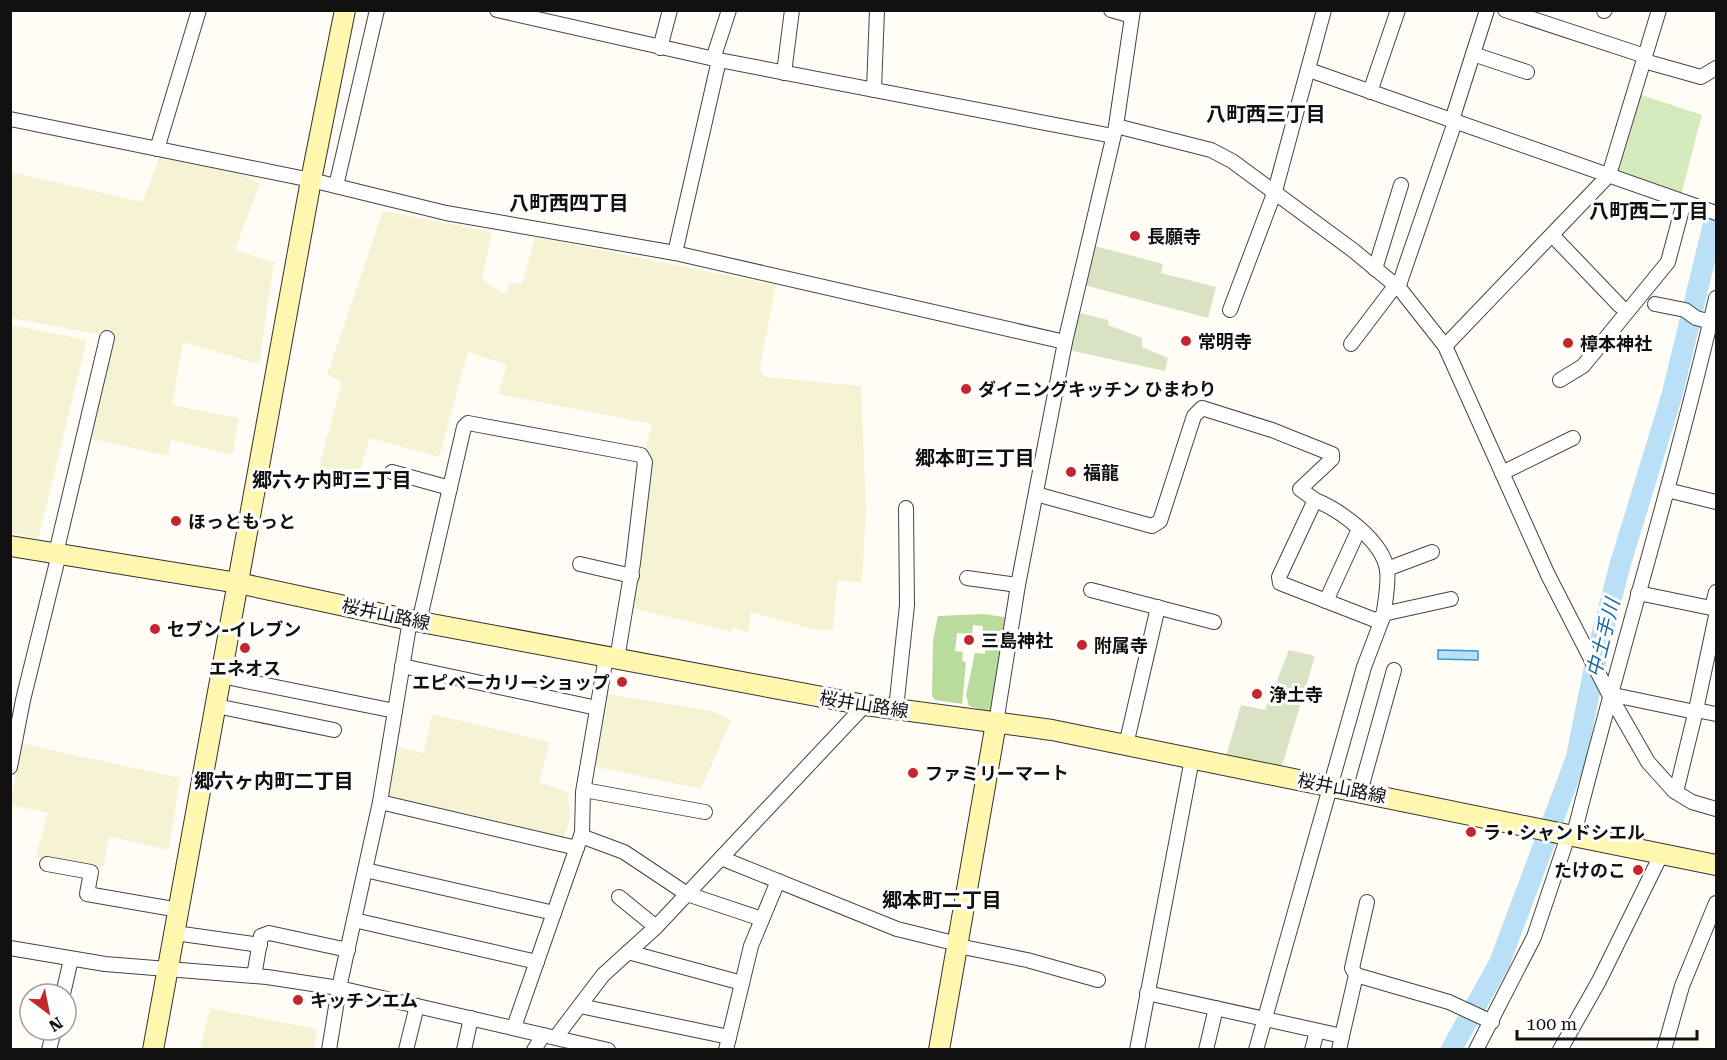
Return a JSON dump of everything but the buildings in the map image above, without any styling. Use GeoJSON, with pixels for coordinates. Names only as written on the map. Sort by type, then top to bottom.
{"type":"FeatureCollection","features":[{"type":"Feature","properties":{"kind":"main road"},"geometry":{"type":"LineString","coordinates":[[153,1050],[310,180],[345,10]]}},
{"type":"Feature","properties":{"kind":"main road","name":"桜井山路線"},"geometry":{"type":"LineString","coordinates":[[10,546],[238,583],[414,621],[865,705],[996,723],[1126,745],[1716,865]]}},
{"type":"Feature","properties":{"kind":"main road"},"geometry":{"type":"LineString","coordinates":[[939,1050],[996,723]]}},
{"type":"Feature","properties":{"kind":"street"},"geometry":{"type":"LineString","coordinates":[[157,149],[198,10]]}},
{"type":"Feature","properties":{"kind":"street"},"geometry":{"type":"LineString","coordinates":[[336,186],[377,10]]}},
{"type":"Feature","properties":{"kind":"street"},"geometry":{"type":"LineString","coordinates":[[497,10],[660,48],[784,73],[1211,150],[1232,161],[1375,268],[1396,287],[1445,346],[1548,575],[1609,694],[1648,762],[1676,792],[1692,802],[1716,809]]}},
{"type":"Feature","properties":{"kind":"street"},"geometry":{"type":"LineString","coordinates":[[660,48],[670,10]]}},
{"type":"Feature","properties":{"kind":"street"},"geometry":{"type":"LineString","coordinates":[[675,253],[716,59],[729,10]]}},
{"type":"Feature","properties":{"kind":"street"},"geometry":{"type":"LineString","coordinates":[[784,73],[792,10]]}},
{"type":"Feature","properties":{"kind":"street"},"geometry":{"type":"LineString","coordinates":[[874,90],[877,10]]}},
{"type":"Feature","properties":{"kind":"street"},"geometry":{"type":"LineString","coordinates":[[996,723],[1018,585],[1065,342],[1115,131],[1133,13],[1111,10]]}},
{"type":"Feature","properties":{"kind":"street"},"geometry":{"type":"LineString","coordinates":[[1230,310],[1275,191],[1324,10]]}},
{"type":"Feature","properties":{"kind":"street"},"geometry":{"type":"LineString","coordinates":[[1371,92],[1398,10]]}},
{"type":"Feature","properties":{"kind":"street"},"geometry":{"type":"LineString","coordinates":[[1350,344],[1396,287],[1454,121],[1487,10]]}},
{"type":"Feature","properties":{"kind":"street"},"geometry":{"type":"LineString","coordinates":[[1505,10],[1701,77],[1716,68]]}},
{"type":"Feature","properties":{"kind":"street"},"geometry":{"type":"LineString","coordinates":[[1445,346],[1609,175],[1659,10]]}},
{"type":"Feature","properties":{"kind":"street"},"geometry":{"type":"LineString","coordinates":[[1473,54],[1527,72]]}},
{"type":"Feature","properties":{"kind":"street"},"geometry":{"type":"LineString","coordinates":[[1309,70],[1716,213]]}},
{"type":"Feature","properties":{"kind":"street"},"geometry":{"type":"LineString","coordinates":[[10,119],[310,180],[446,213],[675,253],[1065,342]]}},
{"type":"Feature","properties":{"kind":"street"},"geometry":{"type":"LineString","coordinates":[[1375,268],[1401,185]]}},
{"type":"Feature","properties":{"kind":"street"},"geometry":{"type":"LineString","coordinates":[[1560,380],[1582,366],[1668,262],[1684,202]]}},
{"type":"Feature","properties":{"kind":"street"},"geometry":{"type":"LineString","coordinates":[[1551,235],[1620,306]]}},
{"type":"Feature","properties":{"kind":"street"},"geometry":{"type":"LineString","coordinates":[[1476,1050],[1534,937],[1572,834],[1667,490],[1716,298]]}},
{"type":"Feature","properties":{"kind":"street"},"geometry":{"type":"LineString","coordinates":[[1655,304],[1685,310],[1696,318],[1711,322]]}},
{"type":"Feature","properties":{"kind":"street"},"geometry":{"type":"LineString","coordinates":[[10,767],[23,700],[107,338]]}},
{"type":"Feature","properties":{"kind":"street"},"geometry":{"type":"LineString","coordinates":[[1036,494],[1152,526],[1160,521],[1194,416],[1202,408],[1272,430],[1332,454],[1332,459],[1300,489],[1315,500],[1333,507],[1359,529],[1376,547],[1387,569],[1383,615],[1364,668],[1256,1050]]}},
{"type":"Feature","properties":{"kind":"street"},"geometry":{"type":"LineString","coordinates":[[329,1050],[339,988],[380,802],[402,666],[450,488],[464,426],[468,423],[641,455],[645,462],[632,576],[597,708],[584,790],[579,842],[514,1028]]}},
{"type":"Feature","properties":{"kind":"street"},"geometry":{"type":"LineString","coordinates":[[1502,473],[1573,438]]}},
{"type":"Feature","properties":{"kind":"street"},"geometry":{"type":"LineString","coordinates":[[392,472],[450,488]]}},
{"type":"Feature","properties":{"kind":"street"},"geometry":{"type":"LineString","coordinates":[[1667,490],[1716,502]]}},
{"type":"Feature","properties":{"kind":"street"},"geometry":{"type":"LineString","coordinates":[[1315,500],[1279,577],[1280,583],[1375,620],[1383,615],[1451,599]]}},
{"type":"Feature","properties":{"kind":"street"},"geometry":{"type":"LineString","coordinates":[[896,709],[907,604],[906,508]]}},
{"type":"Feature","properties":{"kind":"street"},"geometry":{"type":"LineString","coordinates":[[1326,601],[1359,529]]}},
{"type":"Feature","properties":{"kind":"street"},"geometry":{"type":"LineString","coordinates":[[1387,569],[1432,552]]}},
{"type":"Feature","properties":{"kind":"street"},"geometry":{"type":"LineString","coordinates":[[580,564],[632,576]]}},
{"type":"Feature","properties":{"kind":"street"},"geometry":{"type":"LineString","coordinates":[[967,578],[1018,585]]}},
{"type":"Feature","properties":{"kind":"street"},"geometry":{"type":"LineString","coordinates":[[1091,590],[1214,622]]}},
{"type":"Feature","properties":{"kind":"street"},"geometry":{"type":"LineString","coordinates":[[1676,792],[1696,711],[1715,611],[1716,592]]}},
{"type":"Feature","properties":{"kind":"street"},"geometry":{"type":"LineString","coordinates":[[1638,593],[1715,611]]}},
{"type":"Feature","properties":{"kind":"street"},"geometry":{"type":"LineString","coordinates":[[1126,745],[1158,607]]}},
{"type":"Feature","properties":{"kind":"street"},"geometry":{"type":"LineString","coordinates":[[402,666],[597,708]]}},
{"type":"Feature","properties":{"kind":"street"},"geometry":{"type":"LineString","coordinates":[[1360,792],[1394,670]]}},
{"type":"Feature","properties":{"kind":"street"},"geometry":{"type":"LineString","coordinates":[[221,676],[395,711]]}},
{"type":"Feature","properties":{"kind":"street"},"geometry":{"type":"LineString","coordinates":[[1609,694],[1716,714]]}},
{"type":"Feature","properties":{"kind":"street"},"geometry":{"type":"LineString","coordinates":[[534,1050],[580,1005],[603,975],[656,927],[865,705]]}},
{"type":"Feature","properties":{"kind":"street"},"geometry":{"type":"LineString","coordinates":[[216,706],[334,730]]}},
{"type":"Feature","properties":{"kind":"street"},"geometry":{"type":"LineString","coordinates":[[1137,1050],[1192,759]]}},
{"type":"Feature","properties":{"kind":"street"},"geometry":{"type":"LineString","coordinates":[[584,790],[705,812]]}},
{"type":"Feature","properties":{"kind":"street"},"geometry":{"type":"LineString","coordinates":[[380,802],[624,852],[687,894],[762,919]]}},
{"type":"Feature","properties":{"kind":"street"},"geometry":{"type":"LineString","coordinates":[[1560,1050],[1599,981],[1661,855]]}},
{"type":"Feature","properties":{"kind":"street"},"geometry":{"type":"LineString","coordinates":[[721,858],[897,929],[1027,960],[1098,980]]}},
{"type":"Feature","properties":{"kind":"street"},"geometry":{"type":"LineString","coordinates":[[47,864],[91,872],[87,894],[179,910]]}},
{"type":"Feature","properties":{"kind":"street"},"geometry":{"type":"LineString","coordinates":[[365,870],[554,913]]}},
{"type":"Feature","properties":{"kind":"street"},"geometry":{"type":"LineString","coordinates":[[580,1005],[727,1043],[751,946],[778,880]]}},
{"type":"Feature","properties":{"kind":"street"},"geometry":{"type":"LineString","coordinates":[[619,897],[656,927]]}},
{"type":"Feature","properties":{"kind":"street"},"geometry":{"type":"LineString","coordinates":[[1147,993],[1317,1030],[1340,1043],[1356,975],[1352,968],[1367,902]]}},
{"type":"Feature","properties":{"kind":"street"},"geometry":{"type":"LineString","coordinates":[[1664,1050],[1682,986],[1716,903]]}},
{"type":"Feature","properties":{"kind":"street"},"geometry":{"type":"LineString","coordinates":[[354,920],[537,962]]}},
{"type":"Feature","properties":{"kind":"street"},"geometry":{"type":"LineString","coordinates":[[175,933],[260,945]]}},
{"type":"Feature","properties":{"kind":"street"},"geometry":{"type":"LineString","coordinates":[[254,976],[261,936],[269,933],[348,950]]}},
{"type":"Feature","properties":{"kind":"street"},"geometry":{"type":"LineString","coordinates":[[10,948],[105,964],[254,976],[339,988],[608,1050]]}},
{"type":"Feature","properties":{"kind":"street"},"geometry":{"type":"LineString","coordinates":[[628,952],[742,983]]}},
{"type":"Feature","properties":{"kind":"street"},"geometry":{"type":"LineString","coordinates":[[66,982],[71,959]]}},
{"type":"Feature","properties":{"kind":"street"},"geometry":{"type":"LineString","coordinates":[[1356,975],[1449,1002],[1492,1022]]}},
{"type":"Feature","properties":{"kind":"street"},"geometry":{"type":"LineString","coordinates":[[406,1050],[417,1006]]}},
{"type":"Feature","properties":{"kind":"street"},"geometry":{"type":"LineString","coordinates":[[1206,1050],[1216,1008]]}},
{"type":"Feature","properties":{"kind":"street"},"geometry":{"type":"LineString","coordinates":[[464,1050],[471,1018]]}},
{"type":"Feature","properties":{"kind":"street"},"geometry":{"type":"LineString","coordinates":[[1312,1050],[1317,1030]]}},
{"type":"Feature","properties":{"kind":"shaded area"},"geometry":{"type":"Polygon","coordinates":[[[159,157],[232,171],[260,183],[235,250],[274,262],[259,364],[183,342],[172,405],[239,418],[232,455],[171,440],[168,456],[88,438],[112,337],[11,318],[11,172],[143,202],[159,157]]]}},
{"type":"Feature","properties":{"kind":"shaded area"},"geometry":{"type":"Polygon","coordinates":[[[383,211],[492,232],[482,280],[507,295],[508,282],[522,284],[535,237],[776,285],[760,367],[765,377],[861,386],[866,511],[862,583],[838,580],[833,630],[816,630],[751,612],[748,633],[733,627],[731,632],[632,608],[652,465],[645,448],[652,424],[498,394],[507,365],[468,352],[439,457],[370,438],[353,491],[315,482],[342,382],[327,375],[383,211]]]}},
{"type":"Feature","properties":{"kind":"shaded area"},"geometry":{"type":"Polygon","coordinates":[[[11,325],[87,340],[38,539],[11,533],[11,325]]]}},
{"type":"Feature","properties":{"kind":"shaded area"},"geometry":{"type":"Polygon","coordinates":[[[607,694],[712,711],[731,720],[701,789],[593,766],[607,694]]]}},
{"type":"Feature","properties":{"kind":"shaded area"},"geometry":{"type":"Polygon","coordinates":[[[432,714],[550,742],[539,782],[568,792],[570,818],[564,837],[385,799],[394,746],[424,753],[432,714]]]}},
{"type":"Feature","properties":{"kind":"shaded area"},"geometry":{"type":"Polygon","coordinates":[[[20,743],[180,778],[169,850],[111,837],[108,841],[104,865],[97,869],[36,857],[48,813],[11,805],[20,743]]]}},
{"type":"Feature","properties":{"kind":"shaded area"},"geometry":{"type":"Polygon","coordinates":[[[210,1008],[317,1029],[314,1049],[200,1049],[210,1008]]]}},
{"type":"Feature","properties":{"kind":"green space"},"geometry":{"type":"Polygon","coordinates":[[[1636,93],[1702,115],[1680,199],[1612,174],[1636,93]]]}},
{"type":"Feature","properties":{"kind":"green space"},"geometry":{"type":"Polygon","coordinates":[[[1095,246],[1163,264],[1161,273],[1216,287],[1208,318],[1084,285],[1095,246]]]}},
{"type":"Feature","properties":{"kind":"green space"},"geometry":{"type":"Polygon","coordinates":[[[1077,312],[1108,320],[1108,325],[1142,338],[1142,347],[1168,358],[1165,371],[1068,350],[1077,312]]]}},
{"type":"Feature","properties":{"kind":"green space"},"geometry":{"type":"Polygon","coordinates":[[[984,614],[1009,618],[995,711],[989,712],[969,706],[966,695],[975,653],[985,654],[985,646],[981,646],[983,626],[973,625],[972,634],[957,633],[955,651],[963,652],[962,660],[966,663],[962,704],[935,700],[932,696],[933,640],[938,616],[984,614]]]}},
{"type":"Feature","properties":{"kind":"green space"},"geometry":{"type":"Polygon","coordinates":[[[1289,650],[1315,656],[1282,766],[1226,756],[1241,705],[1265,710],[1289,650]]]}},
{"type":"Feature","properties":{"kind":"water"},"geometry":{"type":"Polygon","coordinates":[[[1438,650],[1478,651],[1478,660],[1438,659],[1438,650]]]}},
{"type":"Feature","properties":{"kind":"waterway","name":"中土手川"},"geometry":{"type":"LineString","coordinates":[[1451,1050],[1499,964],[1576,759],[1598,650],[1620,565],[1672,395],[1716,213]]}},
{"type":"Feature","properties":{"kind":"place","name":"長願寺"},"geometry":{"type":"Point","coordinates":[1135,236]}},
{"type":"Feature","properties":{"kind":"place","name":"常明寺"},"geometry":{"type":"Point","coordinates":[1186,341]}},
{"type":"Feature","properties":{"kind":"place","name":"樟本神社"},"geometry":{"type":"Point","coordinates":[1568,343]}},
{"type":"Feature","properties":{"kind":"place","name":"ダイニングキッチン ひまわり"},"geometry":{"type":"Point","coordinates":[966,389]}},
{"type":"Feature","properties":{"kind":"place","name":"福龍"},"geometry":{"type":"Point","coordinates":[1071,472]}},
{"type":"Feature","properties":{"kind":"place","name":"ほっともっと"},"geometry":{"type":"Point","coordinates":[176,521]}},
{"type":"Feature","properties":{"kind":"place","name":"セブン-イレブン"},"geometry":{"type":"Point","coordinates":[155,629]}},
{"type":"Feature","properties":{"kind":"place","name":"三島神社"},"geometry":{"type":"Point","coordinates":[969,640]}},
{"type":"Feature","properties":{"kind":"place","name":"附属寺"},"geometry":{"type":"Point","coordinates":[1082,645]}},
{"type":"Feature","properties":{"kind":"place","name":"エネオス"},"geometry":{"type":"Point","coordinates":[245,648]}},
{"type":"Feature","properties":{"kind":"place","name":"エピベーカリーショップ"},"geometry":{"type":"Point","coordinates":[622,682]}},
{"type":"Feature","properties":{"kind":"place","name":"浄土寺"},"geometry":{"type":"Point","coordinates":[1257,694]}},
{"type":"Feature","properties":{"kind":"place","name":"ファミリーマート"},"geometry":{"type":"Point","coordinates":[913,773]}},
{"type":"Feature","properties":{"kind":"place","name":"ラ・シャンドシエル"},"geometry":{"type":"Point","coordinates":[1471,832]}},
{"type":"Feature","properties":{"kind":"place","name":"たけのこ"},"geometry":{"type":"Point","coordinates":[1638,870]}},
{"type":"Feature","properties":{"kind":"place","name":"キッチンエム"},"geometry":{"type":"Point","coordinates":[298,1000]}},
{"type":"Feature","properties":{"kind":"district","name":"八町西三丁目"},"geometry":{"type":"Point","coordinates":[1266,114]}},
{"type":"Feature","properties":{"kind":"district","name":"八町西四丁目"},"geometry":{"type":"Point","coordinates":[569,203]}},
{"type":"Feature","properties":{"kind":"district","name":"八町西二丁目"},"geometry":{"type":"Point","coordinates":[1649,211]}},
{"type":"Feature","properties":{"kind":"district","name":"郷本町三丁目"},"geometry":{"type":"Point","coordinates":[975,458]}},
{"type":"Feature","properties":{"kind":"district","name":"郷六ヶ内町三丁目"},"geometry":{"type":"Point","coordinates":[332,480]}},
{"type":"Feature","properties":{"kind":"district","name":"郷六ヶ内町二丁目"},"geometry":{"type":"Point","coordinates":[274,781]}},
{"type":"Feature","properties":{"kind":"district","name":"郷本町二丁目"},"geometry":{"type":"Point","coordinates":[942,900]}}]}
